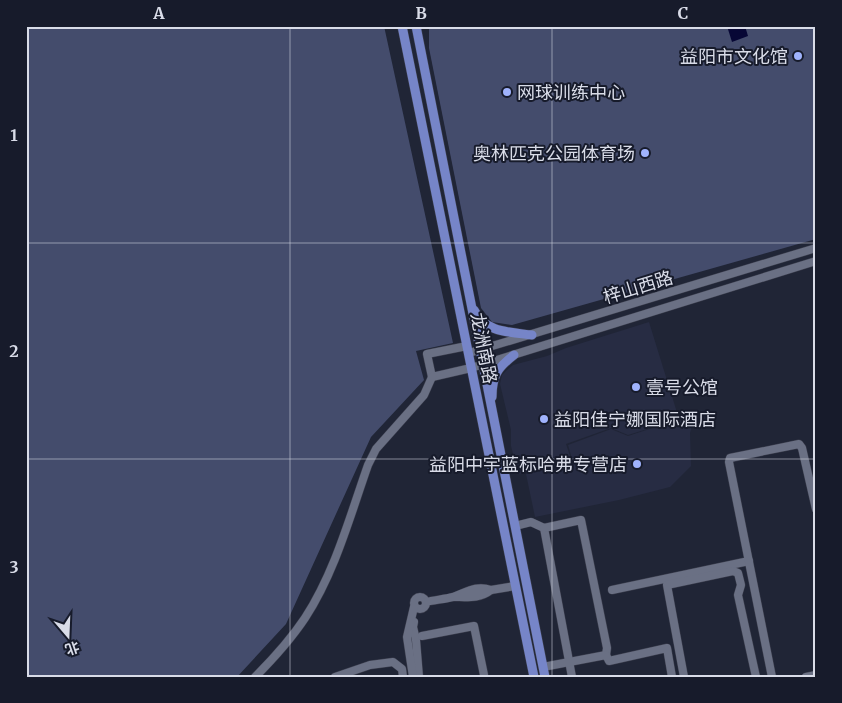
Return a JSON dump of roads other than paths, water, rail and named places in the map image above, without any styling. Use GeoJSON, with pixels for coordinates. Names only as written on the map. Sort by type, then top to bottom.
{"type":"FeatureCollection","features":[{"type":"Feature","properties":{"kind":"main road","name":"龙洲南路"},"geometry":{"type":"LineString","coordinates":[[402,26],[534,677]]}},
{"type":"Feature","properties":{"kind":"main road","name":"龙洲南路"},"geometry":{"type":"LineString","coordinates":[[416,26],[545,677]]}},
{"type":"Feature","properties":{"kind":"main road"},"geometry":{"type":"LineString","coordinates":[[471,306],[476,316],[488,327],[532,335]]}},
{"type":"Feature","properties":{"kind":"main road"},"geometry":{"type":"LineString","coordinates":[[492,415],[492,389],[495,373],[504,362],[514,355]]}},
{"type":"Feature","properties":{"kind":"street","name":"梓山西路"},"geometry":{"type":"LineString","coordinates":[[816,248],[480,351],[468,350],[427,354],[432,377],[471,368],[816,261]]}},
{"type":"Feature","properties":{"kind":"street"},"geometry":{"type":"LineString","coordinates":[[255,677],[285,645],[305,618],[332,565],[368,465],[376,449],[424,395],[432,377]]}},
{"type":"Feature","properties":{"kind":"street"},"geometry":{"type":"LineString","coordinates":[[772,677],[730,458],[799,444],[802,448],[816,509]]}},
{"type":"Feature","properties":{"kind":"street"},"geometry":{"type":"LineString","coordinates":[[515,526],[531,522],[544,528],[581,520],[607,648],[606,655],[609,661],[666,648],[672,677]]}},
{"type":"Feature","properties":{"kind":"street"},"geometry":{"type":"LineString","coordinates":[[544,528],[572,677]]}},
{"type":"Feature","properties":{"kind":"street"},"geometry":{"type":"LineString","coordinates":[[612,590],[749,561]]}},
{"type":"Feature","properties":{"kind":"street"},"geometry":{"type":"LineString","coordinates":[[684,677],[667,585],[733,571],[738,574],[741,586],[738,595],[756,677]]}},
{"type":"Feature","properties":{"kind":"street"},"geometry":{"type":"LineString","coordinates":[[419,677],[413,627],[416,608],[414,600],[424,598],[426,602],[453,597],[472,597],[485,595],[491,590],[515,586]]}},
{"type":"Feature","properties":{"kind":"street"},"geometry":{"type":"LineString","coordinates":[[413,677],[407,637],[416,608]]}},
{"type":"Feature","properties":{"kind":"street"},"geometry":{"type":"LineString","coordinates":[[422,636],[474,626],[482,676]]}},
{"type":"Feature","properties":{"kind":"street"},"geometry":{"type":"LineString","coordinates":[[543,667],[606,655]]}},
{"type":"Feature","properties":{"kind":"street"},"geometry":{"type":"LineString","coordinates":[[335,677],[370,665],[393,662],[402,669],[403,677]]}},
{"type":"Feature","properties":{"kind":"street"},"geometry":{"type":"LineString","coordinates":[[806,677],[816,675]]}},
{"type":"Feature","properties":{"kind":"place","name":"益阳市文化馆"},"geometry":{"type":"Point","coordinates":[798,56]}},
{"type":"Feature","properties":{"kind":"place","name":"网球训练中心"},"geometry":{"type":"Point","coordinates":[507,92]}},
{"type":"Feature","properties":{"kind":"place","name":"奥林匹克公园体育场"},"geometry":{"type":"Point","coordinates":[645,153]}},
{"type":"Feature","properties":{"kind":"place","name":"壹号公馆"},"geometry":{"type":"Point","coordinates":[636,387]}},
{"type":"Feature","properties":{"kind":"place","name":"益阳佳宁娜国际酒店"},"geometry":{"type":"Point","coordinates":[544,419]}},
{"type":"Feature","properties":{"kind":"place","name":"益阳中宇蓝标哈弗专营店"},"geometry":{"type":"Point","coordinates":[637,464]}}]}
